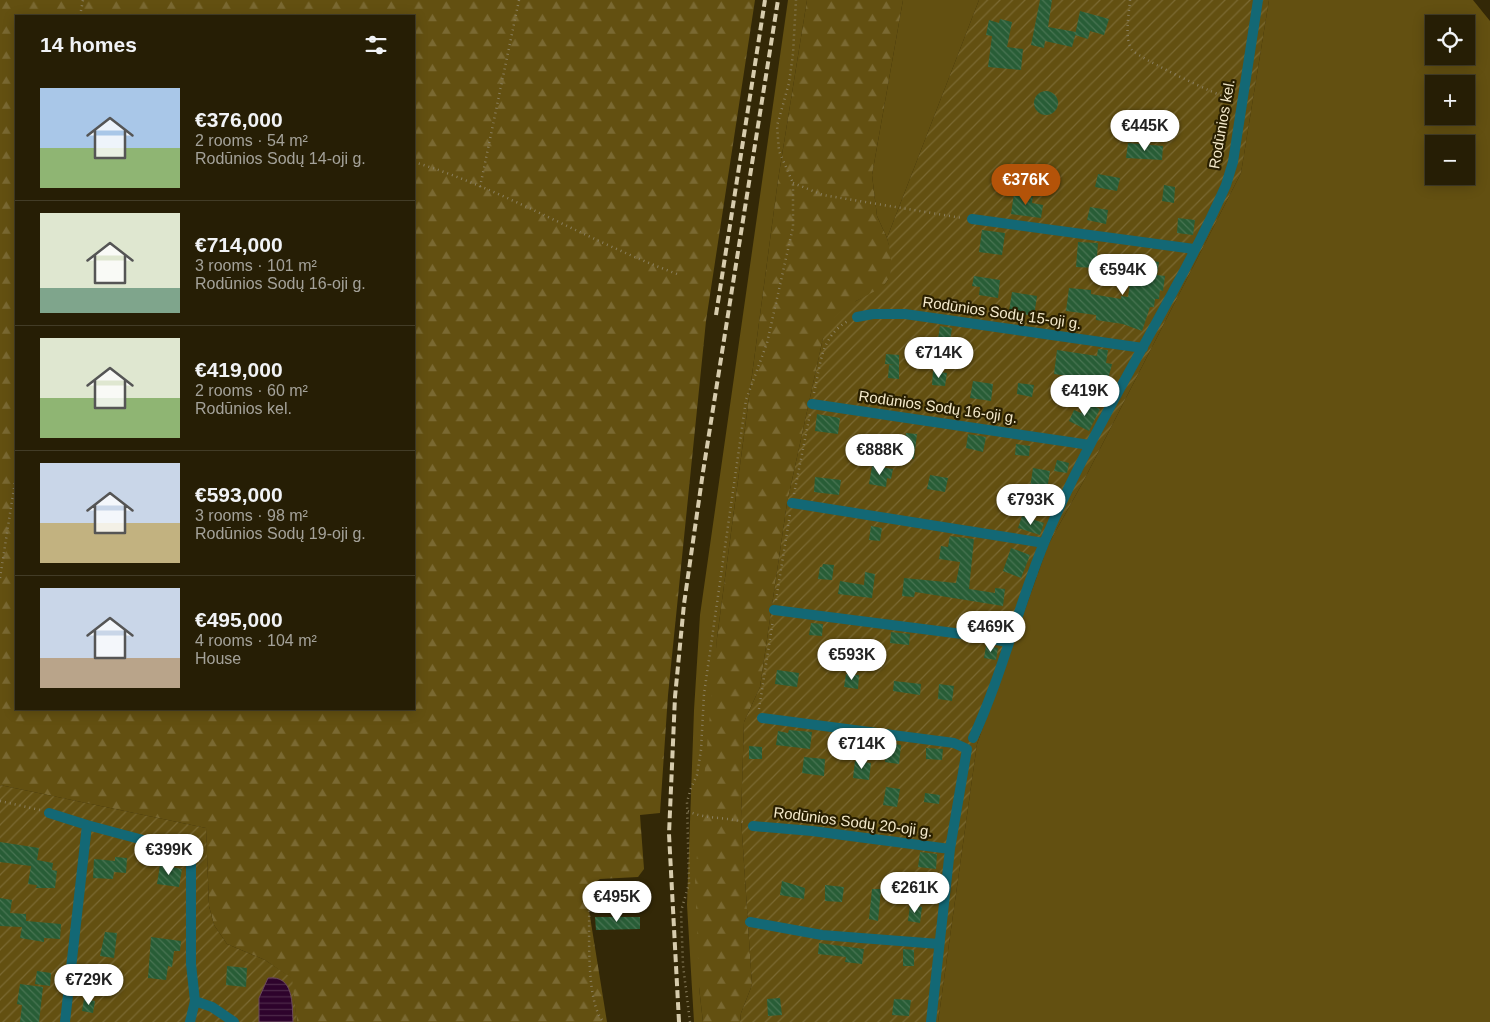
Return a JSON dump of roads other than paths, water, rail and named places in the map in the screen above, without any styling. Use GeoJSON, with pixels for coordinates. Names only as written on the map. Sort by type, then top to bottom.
{"type":"FeatureCollection","features":[{"type":"Feature","properties":{"kind":"street","name":"Rodūnios kel."},"geometry":{"type":"LineString","coordinates":[[974,738],[1044,543],[1090,444],[1143,348],[1226,185],[1233,162],[1258,0]]}},
{"type":"Feature","properties":{"kind":"street"},"geometry":{"type":"LineString","coordinates":[[972,219],[1194,249]]}},
{"type":"Feature","properties":{"kind":"street","name":"Rodūnios Sodų 15-oji g."},"geometry":{"type":"LineString","coordinates":[[857,317],[905,314],[1143,348]]}},
{"type":"Feature","properties":{"kind":"street","name":"Rodūnios Sodų 16-oji g."},"geometry":{"type":"LineString","coordinates":[[812,404],[1090,444]]}},
{"type":"Feature","properties":{"kind":"street"},"geometry":{"type":"LineString","coordinates":[[792,503],[1044,543]]}},
{"type":"Feature","properties":{"kind":"street"},"geometry":{"type":"LineString","coordinates":[[774,610],[962,634],[1008,642]]}},
{"type":"Feature","properties":{"kind":"street"},"geometry":{"type":"LineString","coordinates":[[762,718],[954,743],[967,749],[950,849],[931,1022]]}},
{"type":"Feature","properties":{"kind":"street"},"geometry":{"type":"LineString","coordinates":[[49,813],[188,852],[191,858],[191,964],[195,1001],[190,1022]]}},
{"type":"Feature","properties":{"kind":"street"},"geometry":{"type":"LineString","coordinates":[[65,1022],[87,825]]}},
{"type":"Feature","properties":{"kind":"street","name":"Rodūnios Sodų 20-oji g."},"geometry":{"type":"LineString","coordinates":[[753,826],[812,831],[950,849]]}},
{"type":"Feature","properties":{"kind":"street"},"geometry":{"type":"LineString","coordinates":[[750,922],[822,935],[939,944]]}},
{"type":"Feature","properties":{"kind":"street"},"geometry":{"type":"LineString","coordinates":[[195,1001],[212,1007],[234,1022]]}},
{"type":"Feature","properties":{"kind":"railway"},"geometry":{"type":"LineString","coordinates":[[716,315],[765,0]]}},
{"type":"Feature","properties":{"kind":"railway"},"geometry":{"type":"LineString","coordinates":[[679,1022],[669,834],[675,697],[684,604],[703,472],[778,0]]}}]}
